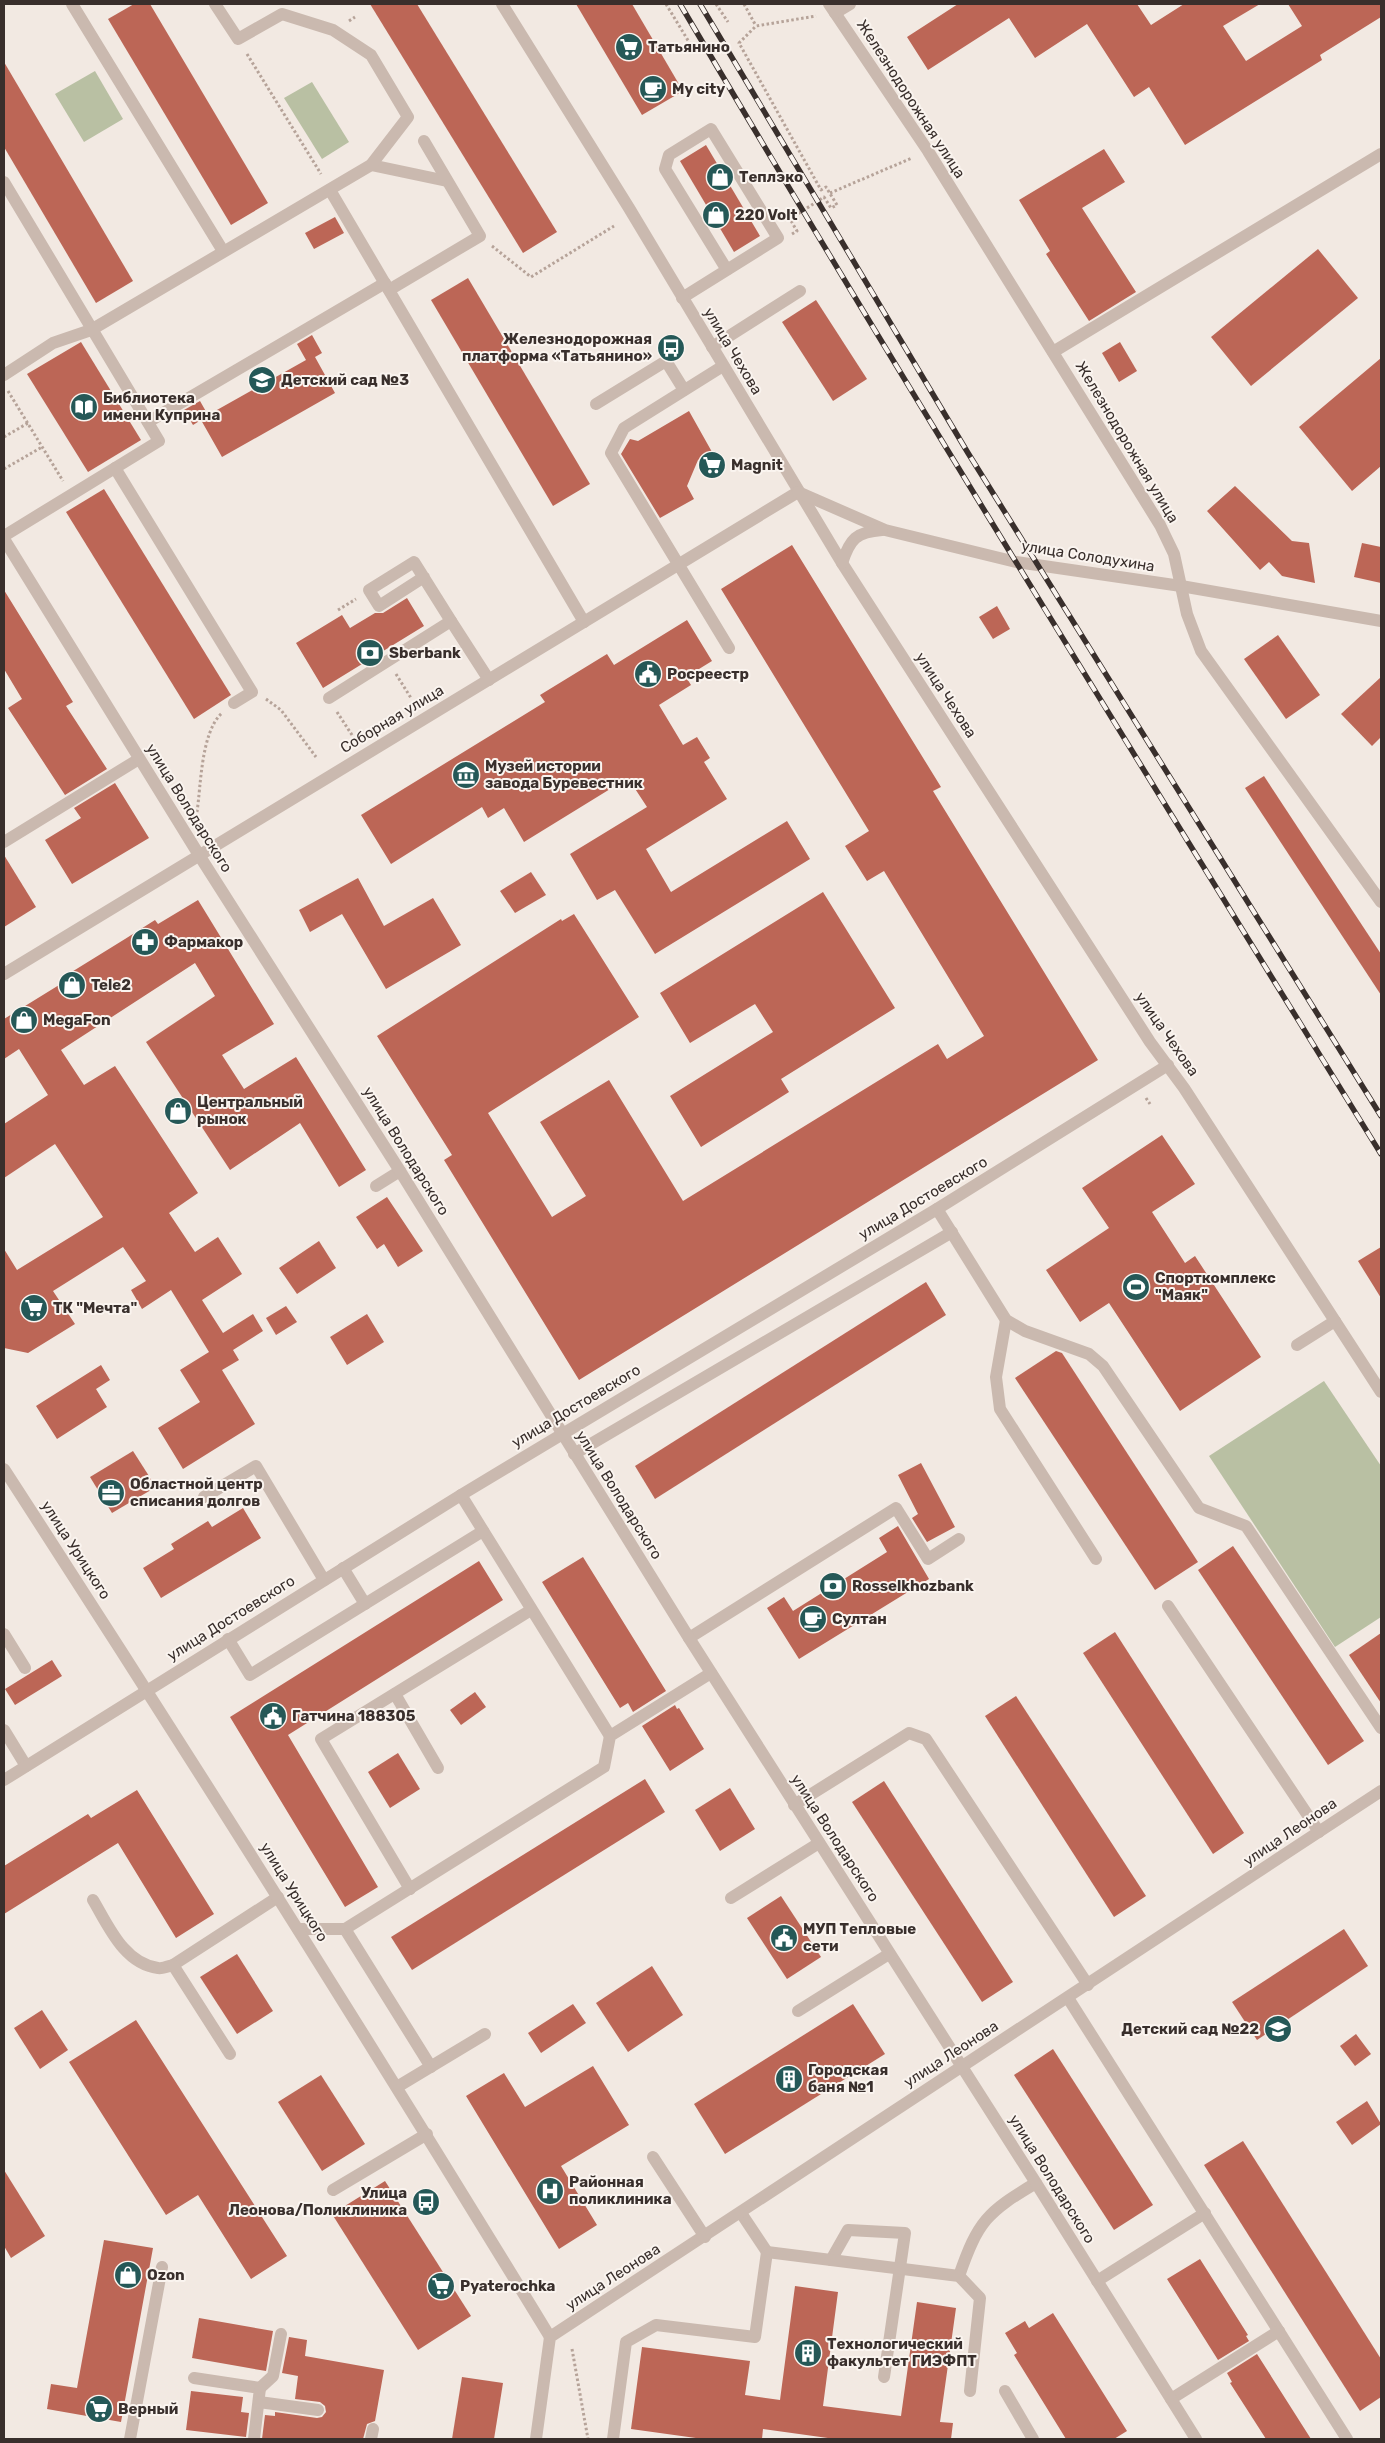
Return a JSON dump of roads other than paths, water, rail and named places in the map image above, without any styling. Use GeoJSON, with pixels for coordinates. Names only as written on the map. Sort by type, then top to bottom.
{"type":"FeatureCollection","features":[{"type":"Feature","properties":{"kind":"street"},"geometry":{"type":"LineString","coordinates":[[72,4],[223,251]]}},
{"type":"Feature","properties":{"kind":"street"},"geometry":{"type":"LineString","coordinates":[[4,375],[53,343],[91,330],[370,165],[408,118],[372,55],[333,30],[282,14],[238,38],[215,4]]}},
{"type":"Feature","properties":{"kind":"street","name":"улица Чехова"},"geometry":{"type":"LineString","coordinates":[[502,4],[842,563],[1150,1042],[1168,1065],[1381,1392]]}},
{"type":"Feature","properties":{"kind":"street"},"geometry":{"type":"LineString","coordinates":[[832,8],[850,4]]}},
{"type":"Feature","properties":{"kind":"street","name":"Железнодорожная улица"},"geometry":{"type":"LineString","coordinates":[[832,8],[928,151],[1160,525],[1174,554],[1187,614],[1201,651],[1381,902]]}},
{"type":"Feature","properties":{"kind":"street"},"geometry":{"type":"LineString","coordinates":[[682,298],[727,270],[778,238],[711,130],[670,155],[665,169],[727,270]]}},
{"type":"Feature","properties":{"kind":"street"},"geometry":{"type":"LineString","coordinates":[[148,422],[480,236],[424,141]]}},
{"type":"Feature","properties":{"kind":"street"},"geometry":{"type":"LineString","coordinates":[[1053,352],[1381,154]]}},
{"type":"Feature","properties":{"kind":"street"},"geometry":{"type":"LineString","coordinates":[[370,165],[448,181]]}},
{"type":"Feature","properties":{"kind":"street"},"geometry":{"type":"LineString","coordinates":[[4,182],[159,441],[4,537]]}},
{"type":"Feature","properties":{"kind":"street"},"geometry":{"type":"LineString","coordinates":[[330,190],[584,622]]}},
{"type":"Feature","properties":{"kind":"street"},"geometry":{"type":"LineString","coordinates":[[712,347],[800,291]]}},
{"type":"Feature","properties":{"kind":"street"},"geometry":{"type":"LineString","coordinates":[[596,404],[666,361],[684,390]]}},
{"type":"Feature","properties":{"kind":"street"},"geometry":{"type":"LineString","coordinates":[[723,366],[624,428],[611,453],[677,565],[729,648]]}},
{"type":"Feature","properties":{"kind":"street"},"geometry":{"type":"LineString","coordinates":[[114,468],[252,692],[234,703]]}},
{"type":"Feature","properties":{"kind":"street","name":"Соборная улица"},"geometry":{"type":"LineString","coordinates":[[4,974],[798,492]]}},
{"type":"Feature","properties":{"kind":"street","name":"улица Солодухина"},"geometry":{"type":"LineString","coordinates":[[798,492],[885,530],[1016,562],[1181,586],[1381,621]]}},
{"type":"Feature","properties":{"kind":"street"},"geometry":{"type":"LineString","coordinates":[[842,563],[847,549],[855,538],[867,531],[885,530]]}},
{"type":"Feature","properties":{"kind":"street","name":"улица Володарского"},"geometry":{"type":"LineString","coordinates":[[4,537],[198,856],[400,1171],[689,1638],[1036,2183],[1171,2399],[1193,2438]]}},
{"type":"Feature","properties":{"kind":"street"},"geometry":{"type":"LineString","coordinates":[[424,577],[489,680]]}},
{"type":"Feature","properties":{"kind":"street"},"geometry":{"type":"LineString","coordinates":[[329,698],[451,621]]}},
{"type":"Feature","properties":{"kind":"street"},"geometry":{"type":"LineString","coordinates":[[5,839],[139,759]]}},
{"type":"Feature","properties":{"kind":"street","name":"улица Достоевского"},"geometry":{"type":"LineString","coordinates":[[4,1780],[461,1495],[937,1209],[1168,1065]]}},
{"type":"Feature","properties":{"kind":"street"},"geometry":{"type":"LineString","coordinates":[[376,1186],[400,1171]]}},
{"type":"Feature","properties":{"kind":"street"},"geometry":{"type":"LineString","coordinates":[[937,1209],[1006,1320],[1025,1331],[1089,1354],[1103,1366],[1199,1508],[1246,1526],[1381,1728]]}},
{"type":"Feature","properties":{"kind":"street"},"geometry":{"type":"LineString","coordinates":[[574,1454],[952,1232]]}},
{"type":"Feature","properties":{"kind":"street"},"geometry":{"type":"LineString","coordinates":[[1006,1320],[996,1377],[1000,1409],[1096,1559]]}},
{"type":"Feature","properties":{"kind":"street"},"geometry":{"type":"LineString","coordinates":[[1297,1345],[1335,1321]]}},
{"type":"Feature","properties":{"kind":"street"},"geometry":{"type":"LineString","coordinates":[[204,1497],[256,1466],[324,1580]]}},
{"type":"Feature","properties":{"kind":"street","name":"улица Урицкого"},"geometry":{"type":"LineString","coordinates":[[4,1469],[147,1690],[397,2086],[550,2337]]}},
{"type":"Feature","properties":{"kind":"street"},"geometry":{"type":"LineString","coordinates":[[298,1929],[345,1929],[604,1766],[610,1736],[461,1495]]}},
{"type":"Feature","properties":{"kind":"street"},"geometry":{"type":"LineString","coordinates":[[689,1638],[896,1508],[928,1559],[959,1539]]}},
{"type":"Feature","properties":{"kind":"street"},"geometry":{"type":"LineString","coordinates":[[228,1639],[250,1675],[483,1531]]}},
{"type":"Feature","properties":{"kind":"street"},"geometry":{"type":"LineString","coordinates":[[343,1568],[365,1604]]}},
{"type":"Feature","properties":{"kind":"street"},"geometry":{"type":"LineString","coordinates":[[1168,1606],[1319,1832]]}},
{"type":"Feature","properties":{"kind":"street"},"geometry":{"type":"LineString","coordinates":[[410,1889],[322,1739],[532,1610]]}},
{"type":"Feature","properties":{"kind":"street"},"geometry":{"type":"LineString","coordinates":[[4,1634],[25,1668]]}},
{"type":"Feature","properties":{"kind":"street"},"geometry":{"type":"LineString","coordinates":[[610,1736],[711,1673]]}},
{"type":"Feature","properties":{"kind":"street"},"geometry":{"type":"LineString","coordinates":[[395,1694],[438,1768]]}},
{"type":"Feature","properties":{"kind":"street"},"geometry":{"type":"LineString","coordinates":[[4,1730],[26,1766]]}},
{"type":"Feature","properties":{"kind":"street"},"geometry":{"type":"LineString","coordinates":[[794,1805],[909,1733],[926,1739],[1088,1985]]}},
{"type":"Feature","properties":{"kind":"street","name":"улица Леонова"},"geometry":{"type":"LineString","coordinates":[[550,2337],[705,2237],[1381,1791]]}},
{"type":"Feature","properties":{"kind":"street"},"geometry":{"type":"LineString","coordinates":[[731,1898],[819,1843]]}},
{"type":"Feature","properties":{"kind":"street"},"geometry":{"type":"LineString","coordinates":[[93,1900],[121,1946],[136,1960],[159,1969],[173,1965],[278,1897]]}},
{"type":"Feature","properties":{"kind":"street"},"geometry":{"type":"LineString","coordinates":[[345,1929],[431,2067]]}},
{"type":"Feature","properties":{"kind":"street"},"geometry":{"type":"LineString","coordinates":[[798,2010],[890,1954]]}},
{"type":"Feature","properties":{"kind":"street"},"geometry":{"type":"LineString","coordinates":[[173,1965],[230,2054]]}},
{"type":"Feature","properties":{"kind":"street"},"geometry":{"type":"LineString","coordinates":[[1068,1998],[1347,2439]]}},
{"type":"Feature","properties":{"kind":"street"},"geometry":{"type":"LineString","coordinates":[[397,2086],[485,2034]]}},
{"type":"Feature","properties":{"kind":"street"},"geometry":{"type":"LineString","coordinates":[[333,2190],[426,2134]]}},
{"type":"Feature","properties":{"kind":"street"},"geometry":{"type":"LineString","coordinates":[[653,2158],[705,2237]]}},
{"type":"Feature","properties":{"kind":"street"},"geometry":{"type":"LineString","coordinates":[[959,2276],[970,2243],[983,2222],[999,2205],[1036,2183]]}},
{"type":"Feature","properties":{"kind":"street"},"geometry":{"type":"LineString","coordinates":[[613,2439],[626,2342],[656,2325],[755,2337],[768,2252],[741,2213]]}},
{"type":"Feature","properties":{"kind":"street"},"geometry":{"type":"LineString","coordinates":[[1097,2281],[1205,2213]]}},
{"type":"Feature","properties":{"kind":"street"},"geometry":{"type":"LineString","coordinates":[[831,2260],[848,2230],[905,2233],[884,2377]]}},
{"type":"Feature","properties":{"kind":"street"},"geometry":{"type":"LineString","coordinates":[[768,2252],[959,2276],[980,2298],[970,2391]]}},
{"type":"Feature","properties":{"kind":"street"},"geometry":{"type":"LineString","coordinates":[[130,2439],[162,2267]]}},
{"type":"Feature","properties":{"kind":"street"},"geometry":{"type":"LineString","coordinates":[[1171,2399],[1279,2331]]}},
{"type":"Feature","properties":{"kind":"street"},"geometry":{"type":"LineString","coordinates":[[254,2439],[260,2388],[273,2376],[281,2334]]}},
{"type":"Feature","properties":{"kind":"street"},"geometry":{"type":"LineString","coordinates":[[536,2439],[550,2337]]}},
{"type":"Feature","properties":{"kind":"street"},"geometry":{"type":"LineString","coordinates":[[194,2378],[260,2388]]}},
{"type":"Feature","properties":{"kind":"street"},"geometry":{"type":"LineString","coordinates":[[1005,2392],[1033,2439]]}},
{"type":"Feature","properties":{"kind":"street"},"geometry":{"type":"LineString","coordinates":[[259,2402],[318,2410]]}},
{"type":"Feature","properties":{"kind":"railway"},"geometry":{"type":"LineString","coordinates":[[680,4],[940,437],[1381,1154]]}},
{"type":"Feature","properties":{"kind":"railway"},"geometry":{"type":"LineString","coordinates":[[700,4],[968,453],[1381,1116]]}},
{"type":"Feature","properties":{"kind":"place","name":"Татьянино"},"geometry":{"type":"Point","coordinates":[629,47]}},
{"type":"Feature","properties":{"kind":"place","name":"My city"},"geometry":{"type":"Point","coordinates":[653,89]}},
{"type":"Feature","properties":{"kind":"place","name":"Теплэко"},"geometry":{"type":"Point","coordinates":[720,177]}},
{"type":"Feature","properties":{"kind":"place","name":"220 Volt"},"geometry":{"type":"Point","coordinates":[716,215]}},
{"type":"Feature","properties":{"kind":"place","name":"Железнодорожная платформа «Татьянино»"},"geometry":{"type":"Point","coordinates":[671,348]}},
{"type":"Feature","properties":{"kind":"place","name":"Детский сад №3"},"geometry":{"type":"Point","coordinates":[262,380]}},
{"type":"Feature","properties":{"kind":"place","name":"Библиотека имени Куприна"},"geometry":{"type":"Point","coordinates":[84,407]}},
{"type":"Feature","properties":{"kind":"place","name":"Magnit"},"geometry":{"type":"Point","coordinates":[712,465]}},
{"type":"Feature","properties":{"kind":"place","name":"Sberbank"},"geometry":{"type":"Point","coordinates":[370,653]}},
{"type":"Feature","properties":{"kind":"place","name":"Росреестр"},"geometry":{"type":"Point","coordinates":[648,674]}},
{"type":"Feature","properties":{"kind":"place","name":"Музей истории завода Буревестник"},"geometry":{"type":"Point","coordinates":[466,775]}},
{"type":"Feature","properties":{"kind":"place","name":"Фармакор"},"geometry":{"type":"Point","coordinates":[145,942]}},
{"type":"Feature","properties":{"kind":"place","name":"Tele2"},"geometry":{"type":"Point","coordinates":[72,985]}},
{"type":"Feature","properties":{"kind":"place","name":"MegaFon"},"geometry":{"type":"Point","coordinates":[24,1020]}},
{"type":"Feature","properties":{"kind":"place","name":"Центральный рынок"},"geometry":{"type":"Point","coordinates":[178,1111]}},
{"type":"Feature","properties":{"kind":"place","name":"Спорткомплекс \"Маяк\""},"geometry":{"type":"Point","coordinates":[1136,1287]}},
{"type":"Feature","properties":{"kind":"place","name":"ТК \"Мечта\""},"geometry":{"type":"Point","coordinates":[34,1308]}},
{"type":"Feature","properties":{"kind":"place","name":"Областной центр списания долгов"},"geometry":{"type":"Point","coordinates":[111,1493]}},
{"type":"Feature","properties":{"kind":"place","name":"Rosselkhozbank"},"geometry":{"type":"Point","coordinates":[833,1586]}},
{"type":"Feature","properties":{"kind":"place","name":"Султан"},"geometry":{"type":"Point","coordinates":[813,1619]}},
{"type":"Feature","properties":{"kind":"place","name":"Гатчина 188305"},"geometry":{"type":"Point","coordinates":[273,1716]}},
{"type":"Feature","properties":{"kind":"place","name":"МУП Тепловые сети"},"geometry":{"type":"Point","coordinates":[784,1938]}},
{"type":"Feature","properties":{"kind":"place","name":"Детский сад №22"},"geometry":{"type":"Point","coordinates":[1278,2029]}},
{"type":"Feature","properties":{"kind":"place","name":"Городская баня №1"},"geometry":{"type":"Point","coordinates":[789,2079]}},
{"type":"Feature","properties":{"kind":"place","name":"Районная поликлиника"},"geometry":{"type":"Point","coordinates":[550,2191]}},
{"type":"Feature","properties":{"kind":"place","name":"Улица Леонова/Поликлиника"},"geometry":{"type":"Point","coordinates":[426,2202]}},
{"type":"Feature","properties":{"kind":"place","name":"Ozon"},"geometry":{"type":"Point","coordinates":[128,2275]}},
{"type":"Feature","properties":{"kind":"place","name":"Pyaterochka"},"geometry":{"type":"Point","coordinates":[441,2286]}},
{"type":"Feature","properties":{"kind":"place","name":"Технологический факультет ГИЭФПТ"},"geometry":{"type":"Point","coordinates":[808,2353]}},
{"type":"Feature","properties":{"kind":"place","name":"Верный"},"geometry":{"type":"Point","coordinates":[99,2409]}}]}
